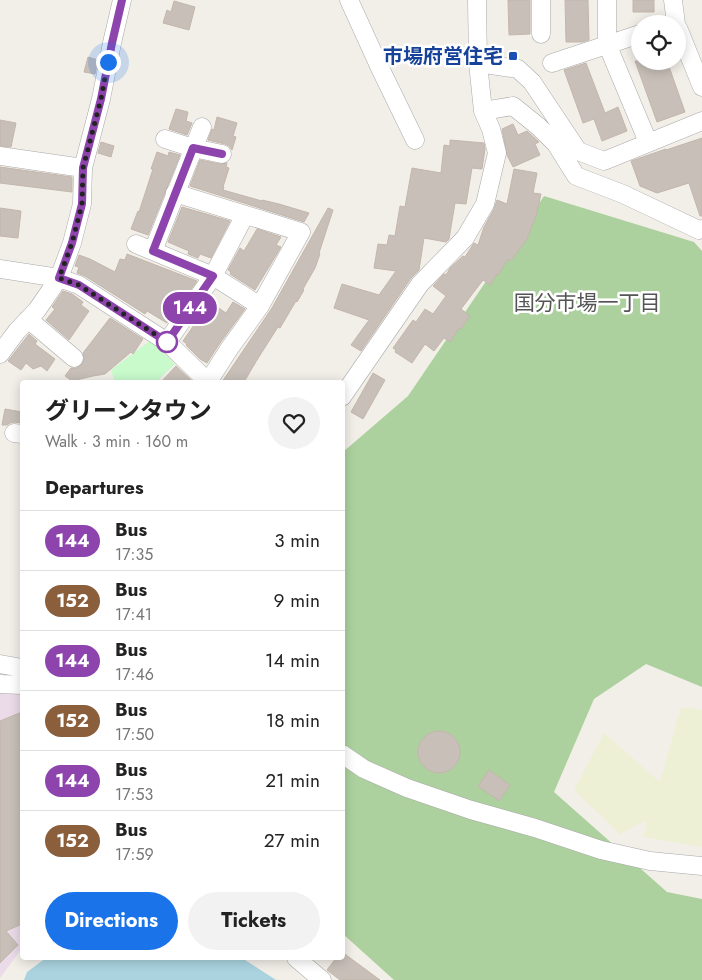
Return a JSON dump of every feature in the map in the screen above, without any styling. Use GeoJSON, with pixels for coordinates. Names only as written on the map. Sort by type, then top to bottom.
{"type":"FeatureCollection","features":[{"type":"Feature","properties":{"kind":"street"},"geometry":{"type":"LineString","coordinates":[[0,354],[16,331],[37,310],[59,278],[72,243],[82,204],[83,168],[101,99],[122,0]]}},
{"type":"Feature","properties":{"kind":"street"},"geometry":{"type":"LineString","coordinates":[[349,0],[414,140]]}},
{"type":"Feature","properties":{"kind":"street"},"geometry":{"type":"LineString","coordinates":[[345,393],[420,284],[465,238],[485,204],[497,153],[491,129],[483,111],[478,63],[477,0]]}},
{"type":"Feature","properties":{"kind":"street"},"geometry":{"type":"LineString","coordinates":[[541,34],[542,0]]}},
{"type":"Feature","properties":{"kind":"street"},"geometry":{"type":"LineString","coordinates":[[607,0],[607,44],[648,142]]}},
{"type":"Feature","properties":{"kind":"street"},"geometry":{"type":"LineString","coordinates":[[673,0],[674,15]]}},
{"type":"Feature","properties":{"kind":"street"},"geometry":{"type":"LineString","coordinates":[[552,63],[631,37]]}},
{"type":"Feature","properties":{"kind":"street"},"geometry":{"type":"LineString","coordinates":[[686,50],[702,87]]}},
{"type":"Feature","properties":{"kind":"street"},"geometry":{"type":"LineString","coordinates":[[478,63],[518,69],[532,82],[578,151],[604,161],[702,121]]}},
{"type":"Feature","properties":{"kind":"street"},"geometry":{"type":"LineString","coordinates":[[483,111],[513,106],[556,144],[576,176],[623,194],[699,230],[702,229]]}},
{"type":"Feature","properties":{"kind":"street"},"geometry":{"type":"LineString","coordinates":[[153,251],[202,127]]}},
{"type":"Feature","properties":{"kind":"street"},"geometry":{"type":"LineString","coordinates":[[165,139],[193,148],[222,154]]}},
{"type":"Feature","properties":{"kind":"street"},"geometry":{"type":"LineString","coordinates":[[0,156],[83,168]]}},
{"type":"Feature","properties":{"kind":"street"},"geometry":{"type":"LineString","coordinates":[[176,193],[301,232],[260,306],[209,380]]}},
{"type":"Feature","properties":{"kind":"street"},"geometry":{"type":"LineString","coordinates":[[167,342],[213,276],[245,215]]}},
{"type":"Feature","properties":{"kind":"street"},"geometry":{"type":"LineString","coordinates":[[136,244],[213,276],[260,306]]}},
{"type":"Feature","properties":{"kind":"street"},"geometry":{"type":"LineString","coordinates":[[0,269],[59,278],[79,285],[167,342],[206,380]]}},
{"type":"Feature","properties":{"kind":"street"},"geometry":{"type":"LineString","coordinates":[[28,319],[74,358]]}},
{"type":"Feature","properties":{"kind":"street"},"geometry":{"type":"LineString","coordinates":[[0,664],[20,668]]}},
{"type":"Feature","properties":{"kind":"street"},"geometry":{"type":"LineString","coordinates":[[0,684],[20,686]]}},
{"type":"Feature","properties":{"kind":"street"},"geometry":{"type":"LineString","coordinates":[[345,756],[364,769],[406,788],[471,810],[535,828],[601,850],[650,861],[702,866]]}},
{"type":"Feature","properties":{"kind":"street"},"geometry":{"type":"LineString","coordinates":[[298,960],[322,980]]}},
{"type":"Feature","properties":{"kind":"shaded area"},"geometry":{"type":"Polygon","coordinates":[[[0,692],[20,693],[20,951],[0,978],[0,692]]]}},
{"type":"Feature","properties":{"kind":"green space"},"geometry":{"type":"Polygon","coordinates":[[[544,196],[694,242],[702,251],[702,687],[646,664],[594,699],[554,792],[667,892],[702,899],[702,980],[394,980],[345,936],[345,450],[408,396],[544,196]]]}},
{"type":"Feature","properties":{"kind":"green space"},"geometry":{"type":"Polygon","coordinates":[[[151,340],[175,364],[160,380],[114,380],[111,370],[151,340]]]}},
{"type":"Feature","properties":{"kind":"green space"},"geometry":{"type":"Polygon","coordinates":[[[681,707],[702,710],[702,847],[643,837],[647,820],[620,834],[574,790],[604,733],[660,782],[681,707]]]}},
{"type":"Feature","properties":{"kind":"water"},"geometry":{"type":"Polygon","coordinates":[[[43,960],[245,960],[276,980],[24,980],[27,972],[43,960]]]}},
{"type":"Feature","properties":{"kind":"building"},"geometry":{"type":"Polygon","coordinates":[[[508,0],[530,0],[530,34],[509,35],[508,0]]]}},
{"type":"Feature","properties":{"kind":"building"},"geometry":{"type":"Polygon","coordinates":[[[565,0],[588,0],[589,40],[566,42],[565,0]]]}},
{"type":"Feature","properties":{"kind":"building"},"geometry":{"type":"Polygon","coordinates":[[[633,0],[654,0],[654,12],[633,12],[633,0]]]}},
{"type":"Feature","properties":{"kind":"building"},"geometry":{"type":"Polygon","coordinates":[[[174,1],[195,7],[189,30],[163,23],[167,10],[171,12],[174,1]]]}},
{"type":"Feature","properties":{"kind":"building"},"geometry":{"type":"Polygon","coordinates":[[[88,57],[98,60],[95,74],[84,72],[88,57]]]}},
{"type":"Feature","properties":{"kind":"building"},"geometry":{"type":"Polygon","coordinates":[[[586,63],[605,113],[618,107],[627,131],[602,141],[594,119],[583,123],[564,70],[586,63]]]}},
{"type":"Feature","properties":{"kind":"building"},"geometry":{"type":"Polygon","coordinates":[[[638,70],[670,70],[685,112],[657,122],[638,70]]]}},
{"type":"Feature","properties":{"kind":"building"},"geometry":{"type":"Polygon","coordinates":[[[176,109],[188,112],[186,121],[192,123],[187,135],[169,129],[176,109]]]}},
{"type":"Feature","properties":{"kind":"building"},"geometry":{"type":"Polygon","coordinates":[[[217,117],[237,123],[233,136],[236,137],[232,150],[225,144],[208,140],[212,129],[214,130],[217,117]]]}},
{"type":"Feature","properties":{"kind":"building"},"geometry":{"type":"Polygon","coordinates":[[[0,120],[16,123],[11,147],[0,146],[0,120]]]}},
{"type":"Feature","properties":{"kind":"building"},"geometry":{"type":"Polygon","coordinates":[[[513,124],[518,135],[527,131],[539,142],[535,144],[540,155],[513,167],[507,155],[502,129],[513,124]]]}},
{"type":"Feature","properties":{"kind":"building"},"geometry":{"type":"Polygon","coordinates":[[[702,138],[702,216],[700,216],[689,183],[657,193],[640,186],[631,161],[702,138]]]}},
{"type":"Feature","properties":{"kind":"building"},"geometry":{"type":"Polygon","coordinates":[[[450,140],[484,143],[482,169],[472,168],[466,204],[455,203],[449,239],[446,242],[424,238],[419,270],[411,278],[361,351],[351,345],[369,320],[334,308],[342,284],[379,295],[396,271],[374,268],[378,244],[387,245],[389,235],[395,236],[400,206],[405,207],[412,168],[441,173],[444,145],[450,146],[450,140]]]}},
{"type":"Feature","properties":{"kind":"building"},"geometry":{"type":"Polygon","coordinates":[[[101,142],[114,146],[111,157],[98,153],[101,142]]]}},
{"type":"Feature","properties":{"kind":"building"},"geometry":{"type":"Polygon","coordinates":[[[157,152],[168,156],[169,152],[180,155],[148,235],[131,229],[139,212],[157,152]]]}},
{"type":"Feature","properties":{"kind":"building"},"geometry":{"type":"Polygon","coordinates":[[[200,160],[220,164],[227,163],[226,167],[229,168],[223,190],[309,213],[304,222],[190,186],[200,160]]]}},
{"type":"Feature","properties":{"kind":"building"},"geometry":{"type":"Polygon","coordinates":[[[0,167],[72,177],[72,192],[0,183],[0,167]]]}},
{"type":"Feature","properties":{"kind":"building"},"geometry":{"type":"Polygon","coordinates":[[[514,169],[537,173],[533,193],[541,194],[536,216],[527,239],[511,261],[508,259],[490,285],[483,280],[461,309],[470,316],[450,342],[444,338],[434,351],[425,344],[412,363],[395,352],[396,350],[393,348],[413,320],[416,322],[425,309],[433,314],[446,296],[433,286],[463,256],[465,257],[474,243],[478,245],[497,200],[507,204],[514,169]]]}},
{"type":"Feature","properties":{"kind":"building"},"geometry":{"type":"Polygon","coordinates":[[[182,207],[230,221],[211,258],[200,254],[198,258],[188,254],[189,251],[168,242],[182,207]]]}},
{"type":"Feature","properties":{"kind":"building"},"geometry":{"type":"Polygon","coordinates":[[[0,208],[21,211],[18,238],[0,236],[0,208]]]}},
{"type":"Feature","properties":{"kind":"building"},"geometry":{"type":"Polygon","coordinates":[[[328,208],[333,210],[315,268],[297,302],[280,328],[278,327],[245,380],[223,380],[272,308],[328,208]]]}},
{"type":"Feature","properties":{"kind":"building"},"geometry":{"type":"Polygon","coordinates":[[[257,229],[281,237],[276,245],[281,247],[255,290],[230,274],[231,272],[228,270],[240,248],[244,251],[257,229]]]}},
{"type":"Feature","properties":{"kind":"building"},"geometry":{"type":"Polygon","coordinates":[[[127,254],[197,281],[167,323],[147,311],[145,314],[85,276],[77,273],[79,267],[75,266],[79,255],[115,272],[120,259],[125,260],[127,254]]]}},
{"type":"Feature","properties":{"kind":"building"},"geometry":{"type":"Polygon","coordinates":[[[63,291],[72,294],[83,302],[81,305],[89,311],[69,340],[46,320],[55,309],[52,307],[63,291]]]}},
{"type":"Feature","properties":{"kind":"building"},"geometry":{"type":"Polygon","coordinates":[[[210,302],[226,313],[233,302],[245,309],[207,363],[200,359],[183,341],[210,302]]]}},
{"type":"Feature","properties":{"kind":"building"},"geometry":{"type":"Polygon","coordinates":[[[110,318],[143,339],[133,354],[131,352],[105,374],[71,380],[65,376],[71,368],[77,368],[82,364],[84,359],[83,353],[110,318]]]}},
{"type":"Feature","properties":{"kind":"building"},"geometry":{"type":"Polygon","coordinates":[[[29,334],[37,341],[35,344],[55,359],[47,371],[41,366],[33,369],[26,363],[21,370],[8,361],[29,334]]]}},
{"type":"Feature","properties":{"kind":"building"},"geometry":{"type":"Polygon","coordinates":[[[176,366],[191,380],[163,380],[176,366]]]}},
{"type":"Feature","properties":{"kind":"building"},"geometry":{"type":"Polygon","coordinates":[[[373,373],[385,380],[363,419],[351,412],[373,373]]]}},
{"type":"Feature","properties":{"kind":"building"},"geometry":{"type":"Polygon","coordinates":[[[5,409],[20,412],[20,423],[2,425],[5,409]]]}},
{"type":"Feature","properties":{"kind":"building"},"geometry":{"type":"Polygon","coordinates":[[[20,713],[20,925],[6,931],[18,945],[0,963],[0,721],[20,713]]]}},
{"type":"Feature","properties":{"kind":"building"},"geometry":{"type":"Polygon","coordinates":[[[443,731],[451,734],[457,740],[460,752],[457,764],[451,770],[435,773],[427,770],[421,764],[418,748],[421,740],[427,734],[443,731]]]}},
{"type":"Feature","properties":{"kind":"building"},"geometry":{"type":"Polygon","coordinates":[[[489,770],[510,785],[499,801],[478,786],[489,770]]]}},
{"type":"Feature","properties":{"kind":"building"},"geometry":{"type":"Polygon","coordinates":[[[345,954],[380,980],[340,980],[327,970],[334,960],[345,960],[345,954]]]}},
{"type":"Feature","properties":{"kind":"bus line","name":"144"},"geometry":{"type":"LineString","coordinates":[[122,0],[101,99],[83,168],[82,204],[72,243],[59,278],[79,285],[167,342],[213,276],[153,251],[193,148],[222,154]]}},
{"type":"Feature","properties":{"kind":"place","name":"市場府営住宅"},"geometry":{"type":"Point","coordinates":[513,56]}},
{"type":"Feature","properties":{"kind":"district","name":"国分市場一丁目"},"geometry":{"type":"Point","coordinates":[587,303]}},
{"type":"Feature","properties":{"kind":"route"},"geometry":{"type":"LineString","coordinates":[[108,62],[101,99],[83,168],[82,204],[72,243],[59,278],[79,285],[167,342]]}}]}
